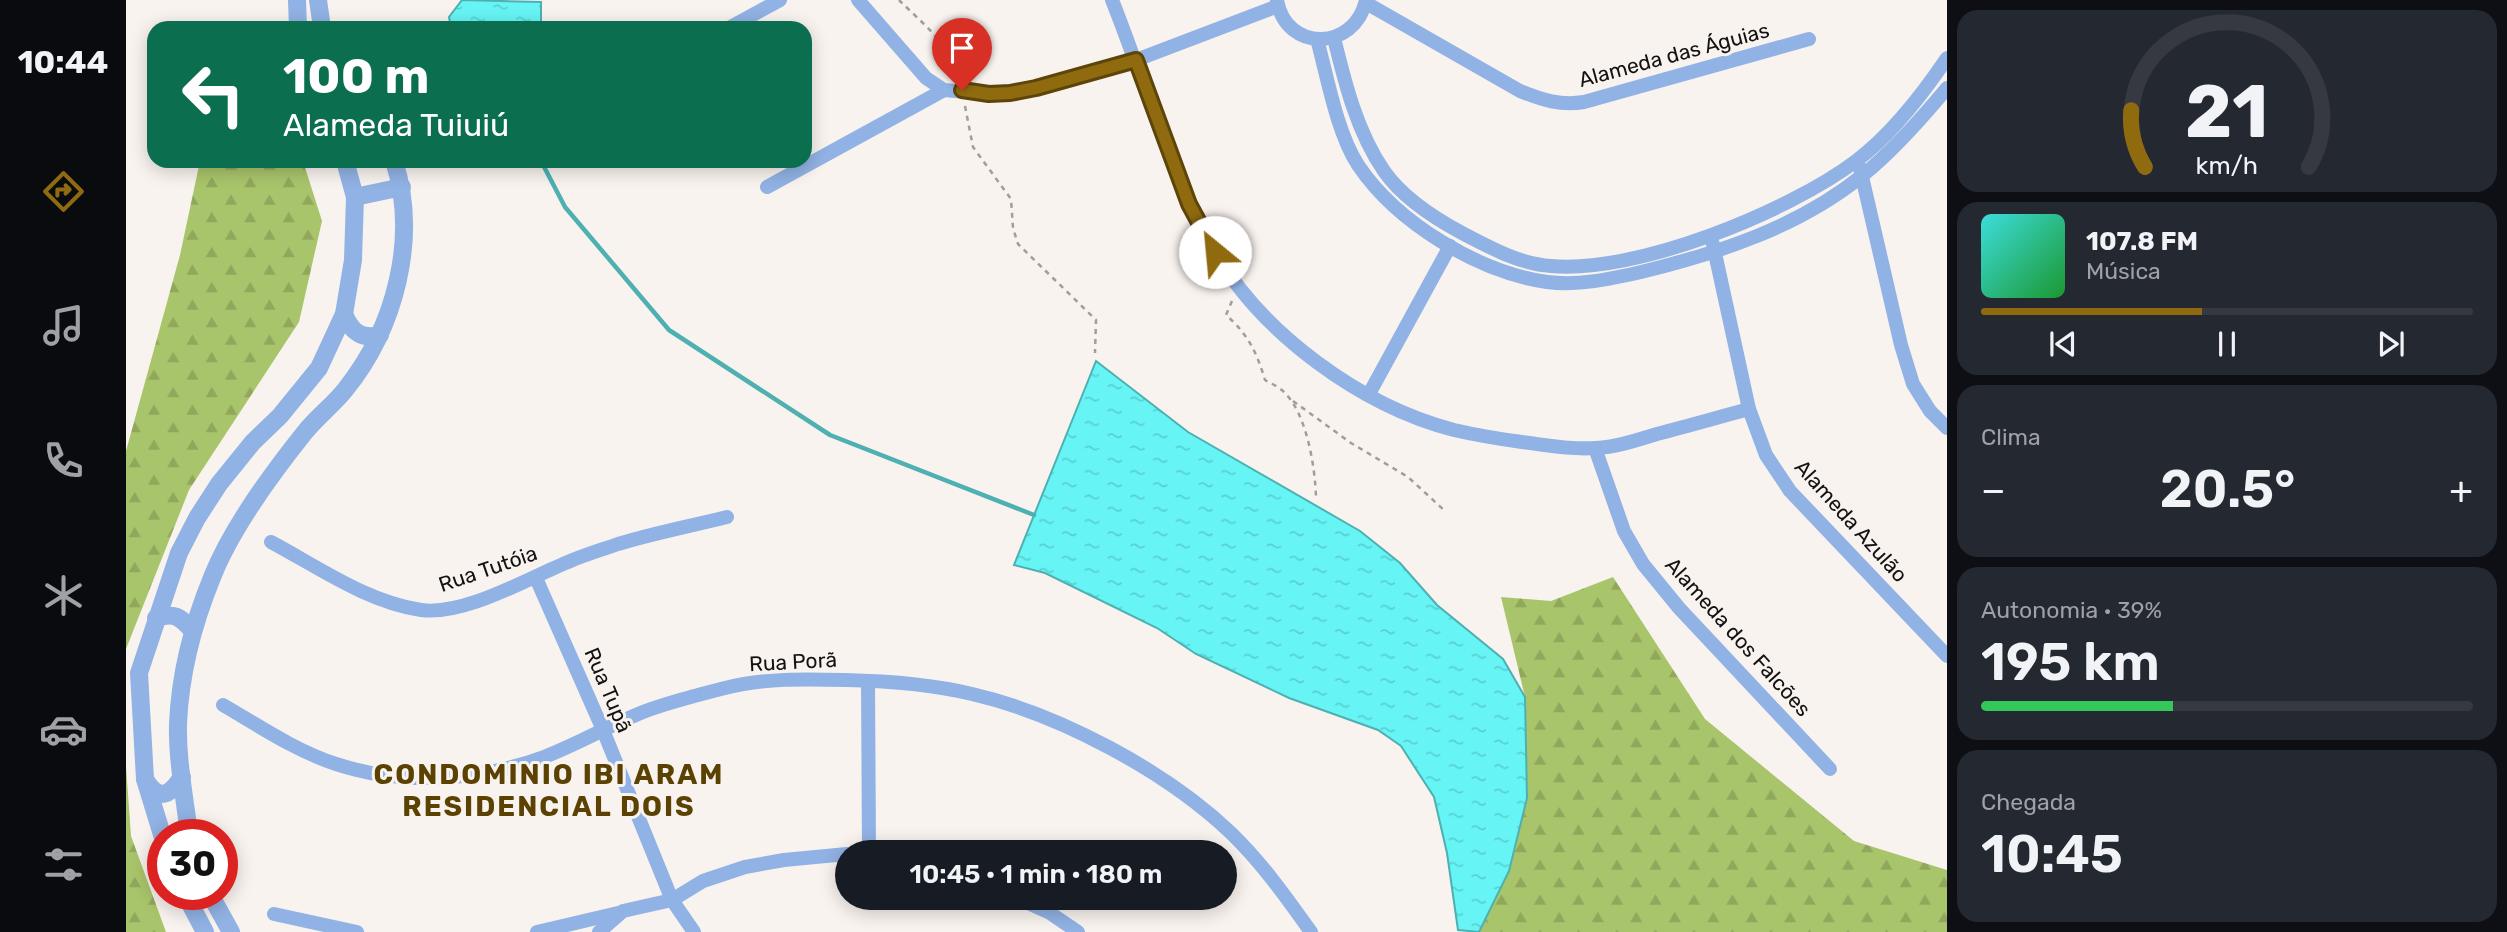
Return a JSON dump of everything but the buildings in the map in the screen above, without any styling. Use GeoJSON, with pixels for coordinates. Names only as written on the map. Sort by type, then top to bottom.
{"type":"FeatureCollection","features":[{"type":"Feature","properties":{"kind":"street"},"geometry":{"type":"LineString","coordinates":[[297,0],[298,21]]}},
{"type":"Feature","properties":{"kind":"street"},"geometry":{"type":"LineString","coordinates":[[318,0],[322,21]]}},
{"type":"Feature","properties":{"kind":"street"},"geometry":{"type":"LineString","coordinates":[[742,21],[780,0]]}},
{"type":"Feature","properties":{"kind":"street"},"geometry":{"type":"LineString","coordinates":[[858,0],[910,63],[944,90]]}},
{"type":"Feature","properties":{"kind":"street"},"geometry":{"type":"LineString","coordinates":[[1112,0],[1189,204],[1215,252],[1240,290],[1269,321],[1317,363],[1410,415],[1452,429],[1553,446],[1595,448],[1620,444],[1749,409]]}},
{"type":"Feature","properties":{"kind":"street"},"geometry":{"type":"LineString","coordinates":[[812,162],[944,90],[989,94],[1023,90],[1136,60],[1277,3],[1285,22],[1294,30],[1317,39],[1334,38],[1349,30],[1360,18],[1366,1]]}},
{"type":"Feature","properties":{"kind":"street","name":"Alameda das Águias"},"geometry":{"type":"LineString","coordinates":[[1366,1],[1520,91],[1556,103],[1584,102],[1809,39]]}},
{"type":"Feature","properties":{"kind":"street"},"geometry":{"type":"LineString","coordinates":[[1334,38],[1346,88],[1371,149],[1385,172],[1414,201],[1451,227],[1521,260],[1570,267],[1595,265],[1647,254],[1711,234],[1758,216],[1818,186],[1857,160],[1907,110],[1947,58]]}},
{"type":"Feature","properties":{"kind":"street"},"geometry":{"type":"LineString","coordinates":[[1317,39],[1346,142],[1374,187],[1403,215],[1450,246],[1493,267],[1548,282],[1585,283],[1607,280],[1715,252],[1794,219],[1863,176],[1947,88]]}},
{"type":"Feature","properties":{"kind":"street"},"geometry":{"type":"LineString","coordinates":[[1857,160],[1863,176],[1901,345],[1913,384],[1930,411],[1947,428]]}},
{"type":"Feature","properties":{"kind":"street"},"geometry":{"type":"LineString","coordinates":[[157,819],[145,779],[139,673],[179,553],[197,518],[219,484],[253,442],[288,407],[319,368],[344,314],[353,260],[355,197],[347,168]]}},
{"type":"Feature","properties":{"kind":"street"},"geometry":{"type":"LineString","coordinates":[[187,819],[178,723],[182,683],[193,631],[213,573],[238,529],[306,430],[345,390],[380,335],[394,300],[403,253],[402,187],[396,168]]}},
{"type":"Feature","properties":{"kind":"street"},"geometry":{"type":"LineString","coordinates":[[767,187],[802,168]]}},
{"type":"Feature","properties":{"kind":"street"},"geometry":{"type":"LineString","coordinates":[[355,197],[402,187]]}},
{"type":"Feature","properties":{"kind":"street","name":"Alameda Azulão"},"geometry":{"type":"LineString","coordinates":[[1711,234],[1749,409],[1766,455],[1790,491],[1947,656]]}},
{"type":"Feature","properties":{"kind":"street"},"geometry":{"type":"LineString","coordinates":[[1369,394],[1450,246]]}},
{"type":"Feature","properties":{"kind":"street"},"geometry":{"type":"LineString","coordinates":[[344,314],[348,324],[360,335],[380,335]]}},
{"type":"Feature","properties":{"kind":"street","name":"Alameda dos Falcões"},"geometry":{"type":"LineString","coordinates":[[1595,448],[1624,531],[1643,564],[1679,608],[1830,769]]}},
{"type":"Feature","properties":{"kind":"street","name":"Rua Tutóia"},"geometry":{"type":"LineString","coordinates":[[271,542],[356,588],[394,603],[423,610],[447,608],[481,599],[536,578],[566,562],[620,544],[727,517]]}},
{"type":"Feature","properties":{"kind":"street","name":"Rua Tupã"},"geometry":{"type":"LineString","coordinates":[[536,578],[603,730],[672,900],[694,932]]}},
{"type":"Feature","properties":{"kind":"street"},"geometry":{"type":"LineString","coordinates":[[156,618],[177,616],[193,631]]}},
{"type":"Feature","properties":{"kind":"street","name":"Rua Porã"},"geometry":{"type":"LineString","coordinates":[[223,705],[282,740],[335,764],[382,775],[454,778],[503,771],[547,756],[645,711],[728,687],[791,679],[869,681],[942,688],[1021,709],[1137,761],[1230,832],[1275,880],[1311,932]]}},
{"type":"Feature","properties":{"kind":"street"},"geometry":{"type":"LineString","coordinates":[[869,681],[869,840]]}},
{"type":"Feature","properties":{"kind":"street"},"geometry":{"type":"LineString","coordinates":[[145,779],[158,794],[175,788],[182,777]]}},
{"type":"Feature","properties":{"kind":"street"},"geometry":{"type":"LineString","coordinates":[[537,932],[672,900],[703,881],[745,867],[835,855]]}},
{"type":"Feature","properties":{"kind":"street"},"geometry":{"type":"LineString","coordinates":[[193,910],[205,932]]}},
{"type":"Feature","properties":{"kind":"street"},"geometry":{"type":"LineString","coordinates":[[219,910],[231,932]]}},
{"type":"Feature","properties":{"kind":"street"},"geometry":{"type":"LineString","coordinates":[[1042,910],[1078,932]]}},
{"type":"Feature","properties":{"kind":"street"},"geometry":{"type":"LineString","coordinates":[[599,932],[623,911]]}},
{"type":"Feature","properties":{"kind":"street"},"geometry":{"type":"LineString","coordinates":[[274,915],[357,932]]}},
{"type":"Feature","properties":{"kind":"path"},"geometry":{"type":"LineString","coordinates":[[899,0],[938,40],[958,69],[973,147],[1011,199],[1013,228],[1018,244],[1096,320],[1095,353]]}},
{"type":"Feature","properties":{"kind":"path"},"geometry":{"type":"LineString","coordinates":[[1240,290],[1228,306],[1226,315],[1246,334],[1258,356],[1265,380],[1351,443],[1408,477],[1445,511]]}},
{"type":"Feature","properties":{"kind":"path"},"geometry":{"type":"LineString","coordinates":[[1290,398],[1309,442],[1315,469],[1316,497]]}},
{"type":"Feature","properties":{"kind":"green space"},"geometry":{"type":"Polygon","coordinates":[[[199,168],[305,168],[322,221],[299,322],[189,490],[126,649],[126,451],[180,255],[199,168]]]}},
{"type":"Feature","properties":{"kind":"green space"},"geometry":{"type":"Polygon","coordinates":[[[1613,577],[1705,719],[1854,841],[1947,870],[1947,932],[1479,932],[1509,871],[1525,697],[1501,597],[1551,601],[1613,577]]]}},
{"type":"Feature","properties":{"kind":"green space"},"geometry":{"type":"Polygon","coordinates":[[[126,766],[131,836],[147,880],[147,910],[158,910],[166,932],[126,932],[126,766]]]}},
{"type":"Feature","properties":{"kind":"water"},"geometry":{"type":"Polygon","coordinates":[[[462,0],[541,2],[541,21],[450,21],[449,17],[462,0]]]}},
{"type":"Feature","properties":{"kind":"water"},"geometry":{"type":"Polygon","coordinates":[[[1096,361],[1188,432],[1360,531],[1400,563],[1437,605],[1503,659],[1525,697],[1527,798],[1509,871],[1479,932],[1458,930],[1447,853],[1434,797],[1401,746],[1378,730],[1289,698],[1196,654],[1157,628],[1045,573],[1014,565],[1096,361]]]}},
{"type":"Feature","properties":{"kind":"waterway"},"geometry":{"type":"LineString","coordinates":[[545,168],[565,207],[669,330],[830,435],[1034,515]]}},
{"type":"Feature","properties":{"kind":"district","name":"CONDOMINIO IBI ARAM RESIDENCIAL DOIS"},"geometry":{"type":"Point","coordinates":[549,790]}},
{"type":"Feature","properties":{"kind":"route"},"geometry":{"type":"LineString","coordinates":[[962,90],[989,94],[1010,93],[1136,60],[1189,204],[1215,252]]}}]}
